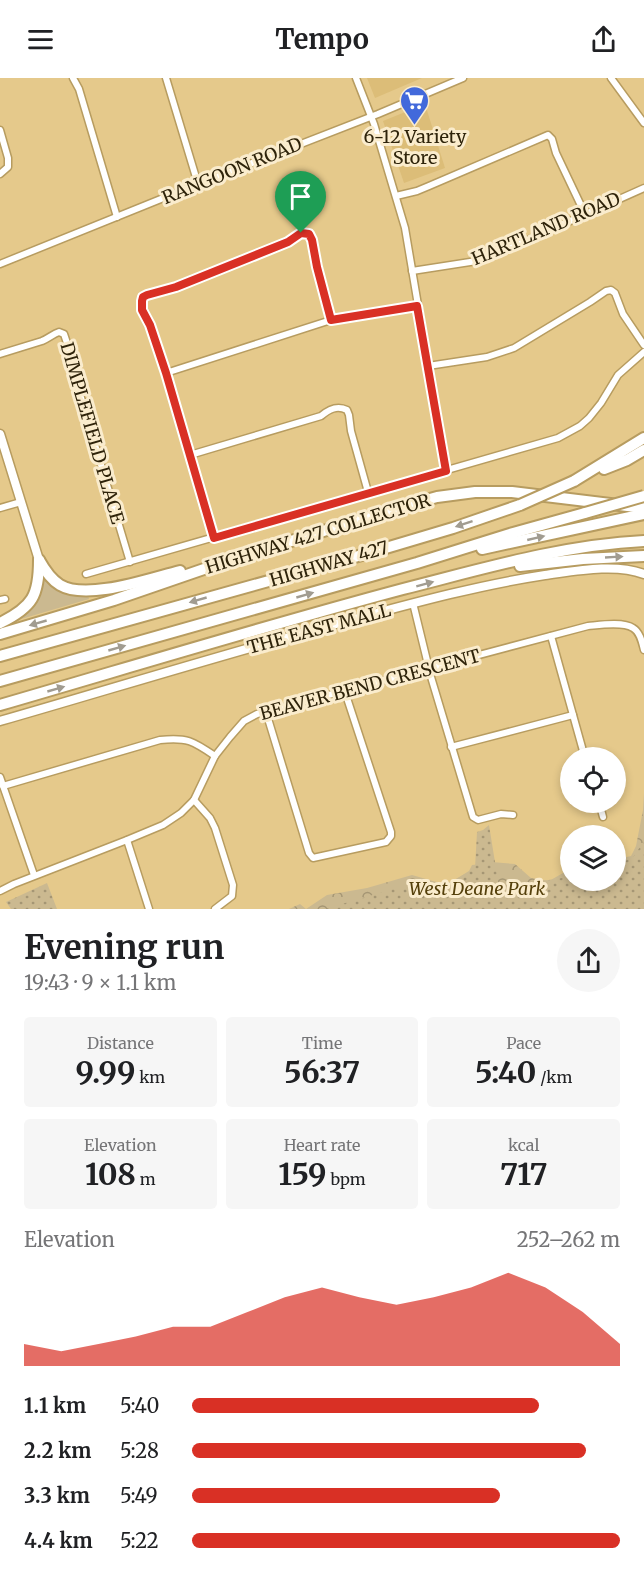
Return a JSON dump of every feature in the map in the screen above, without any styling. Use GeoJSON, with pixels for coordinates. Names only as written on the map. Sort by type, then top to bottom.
{"type":"FeatureCollection","features":[{"type":"Feature","properties":{"kind":"highway","name":"HIGHWAY 427"},"geometry":{"type":"LineString","coordinates":[[0,656],[453,528],[520,505],[574,481],[644,438]]}},
{"type":"Feature","properties":{"kind":"highway"},"geometry":{"type":"LineString","coordinates":[[574,481],[627,460],[644,450]]}},
{"type":"Feature","properties":{"kind":"highway","name":"HIGHWAY 427 COLLECTOR"},"geometry":{"type":"LineString","coordinates":[[0,634],[114,600],[233,559],[410,504],[463,493],[512,492],[644,508]]}},
{"type":"Feature","properties":{"kind":"highway","name":"HIGHWAY 427"},"geometry":{"type":"LineString","coordinates":[[0,681],[644,496]]}},
{"type":"Feature","properties":{"kind":"highway"},"geometry":{"type":"LineString","coordinates":[[417,563],[639,515]]}},
{"type":"Feature","properties":{"kind":"highway"},"geometry":{"type":"LineString","coordinates":[[0,705],[303,616],[514,561],[609,543],[644,541]]}},
{"type":"Feature","properties":{"kind":"highway"},"geometry":{"type":"LineString","coordinates":[[452,577],[549,562],[644,556]]}},
{"type":"Feature","properties":{"kind":"highway"},"geometry":{"type":"LineString","coordinates":[[39,560],[49,576],[63,586],[77,590],[108,589],[233,559]]}},
{"type":"Feature","properties":{"kind":"highway"},"geometry":{"type":"LineString","coordinates":[[0,623],[24,609],[35,594],[38,586],[39,560]]}},
{"type":"Feature","properties":{"kind":"main road"},"geometry":{"type":"LineString","coordinates":[[0,434],[39,560]]}},
{"type":"Feature","properties":{"kind":"main road","name":"THE EAST MALL"},"geometry":{"type":"LineString","coordinates":[[0,721],[243,650],[413,603],[502,582],[568,572],[616,569],[644,573]]}},
{"type":"Feature","properties":{"kind":"street"},"geometry":{"type":"LineString","coordinates":[[73,78],[79,89],[117,217]]}},
{"type":"Feature","properties":{"kind":"street"},"geometry":{"type":"LineString","coordinates":[[166,78],[198,184]]}},
{"type":"Feature","properties":{"kind":"street"},"geometry":{"type":"LineString","coordinates":[[356,78],[371,117],[405,228],[446,471]]}},
{"type":"Feature","properties":{"kind":"street","name":"RANGOON ROAD"},"geometry":{"type":"LineString","coordinates":[[0,264],[371,117],[463,78]]}},
{"type":"Feature","properties":{"kind":"street"},"geometry":{"type":"LineString","coordinates":[[611,78],[644,123]]}},
{"type":"Feature","properties":{"kind":"street"},"geometry":{"type":"LineString","coordinates":[[0,130],[8,158],[8,167],[0,174]]}},
{"type":"Feature","properties":{"kind":"street"},"geometry":{"type":"LineString","coordinates":[[396,196],[429,186],[548,135],[552,139],[556,153],[585,214]]}},
{"type":"Feature","properties":{"kind":"street","name":"HARTLAND ROAD"},"geometry":{"type":"LineString","coordinates":[[412,271],[483,260],[644,188]]}},
{"type":"Feature","properties":{"kind":"street"},"geometry":{"type":"LineString","coordinates":[[214,538],[166,373],[150,325],[142,310],[143,297],[176,287],[288,242],[301,233],[309,234],[312,240],[331,320]]}},
{"type":"Feature","properties":{"kind":"street"},"geometry":{"type":"LineString","coordinates":[[428,366],[487,357],[514,348],[611,290],[615,293],[623,314],[644,345]]}},
{"type":"Feature","properties":{"kind":"street"},"geometry":{"type":"LineString","coordinates":[[166,373],[331,320],[417,306]]}},
{"type":"Feature","properties":{"kind":"street","name":"DIMPLEFIELD PLACE"},"geometry":{"type":"LineString","coordinates":[[0,354],[42,341],[59,332],[64,334],[130,562]]}},
{"type":"Feature","properties":{"kind":"street"},"geometry":{"type":"LineString","coordinates":[[86,574],[546,442],[569,433],[589,418],[618,375],[644,352]]}},
{"type":"Feature","properties":{"kind":"street"},"geometry":{"type":"LineString","coordinates":[[190,455],[321,416],[327,410],[341,407],[347,410],[349,415],[351,431],[368,492]]}},
{"type":"Feature","properties":{"kind":"street"},"geometry":{"type":"LineString","coordinates":[[0,508],[21,502]]}},
{"type":"Feature","properties":{"kind":"street"},"geometry":{"type":"LineString","coordinates":[[413,603],[429,669],[473,817],[478,820],[501,814],[513,815]]}},
{"type":"Feature","properties":{"kind":"street","name":"BEAVER BEND CRESCENT"},"geometry":{"type":"LineString","coordinates":[[0,891],[34,875],[163,825],[181,813],[194,800],[215,756],[244,721],[257,714],[588,626],[602,624],[634,628],[644,650]]}},
{"type":"Feature","properties":{"kind":"street"},"geometry":{"type":"LineString","coordinates":[[551,636],[582,747]]}},
{"type":"Feature","properties":{"kind":"street"},"geometry":{"type":"LineString","coordinates":[[266,712],[309,853],[313,858],[386,842],[391,832],[345,692]]}},
{"type":"Feature","properties":{"kind":"street"},"geometry":{"type":"LineString","coordinates":[[451,747],[573,715]]}},
{"type":"Feature","properties":{"kind":"street"},"geometry":{"type":"LineString","coordinates":[[3,786],[160,740],[176,738],[188,740],[215,756]]}},
{"type":"Feature","properties":{"kind":"street"},"geometry":{"type":"LineString","coordinates":[[0,777],[34,875]]}},
{"type":"Feature","properties":{"kind":"street"},"geometry":{"type":"LineString","coordinates":[[194,800],[210,818],[215,828],[233,885],[232,896],[215,909]]}},
{"type":"Feature","properties":{"kind":"street"},"geometry":{"type":"LineString","coordinates":[[602,813],[603,817]]}},
{"type":"Feature","properties":{"kind":"street"},"geometry":{"type":"LineString","coordinates":[[127,840],[149,909]]}},
{"type":"Feature","properties":{"kind":"shaded area"},"geometry":{"type":"Polygon","coordinates":[[[367,78],[422,78],[375,98],[367,78]]]}},
{"type":"Feature","properties":{"kind":"shaded area"},"geometry":{"type":"Polygon","coordinates":[[[425,104],[445,168],[404,183],[383,121],[425,104]]]}},
{"type":"Feature","properties":{"kind":"green space"},"geometry":{"type":"Polygon","coordinates":[[[47,577],[88,595],[89,599],[11,622],[42,579],[47,577]]]}},
{"type":"Feature","properties":{"kind":"green space"},"geometry":{"type":"Polygon","coordinates":[[[644,793],[644,898],[488,909],[491,862],[515,864],[531,878],[549,881],[560,875],[560,891],[626,891],[626,857],[631,856],[636,846],[644,793]]]}},
{"type":"Feature","properties":{"kind":"green space","name":"West Deane Park"},"geometry":{"type":"Polygon","coordinates":[[[489,825],[499,887],[560,878],[560,891],[626,891],[626,861],[634,856],[644,841],[644,909],[325,909],[413,883],[447,884],[475,868],[477,832],[489,825]]]}},
{"type":"Feature","properties":{"kind":"green space"},"geometry":{"type":"Polygon","coordinates":[[[481,864],[483,909],[306,909],[327,895],[367,888],[412,875],[447,885],[469,871],[472,865],[481,864]]]}},
{"type":"Feature","properties":{"kind":"green space"},"geometry":{"type":"Polygon","coordinates":[[[47,883],[57,909],[11,909],[6,902],[47,883]]]}},
{"type":"Feature","properties":{"kind":"green space"},"geometry":{"type":"Polygon","coordinates":[[[300,904],[306,909],[289,909],[300,904]]]}},
{"type":"Feature","properties":{"kind":"place","name":"6-12 Variety Store"},"geometry":{"type":"Point","coordinates":[415,126]}},
{"type":"Feature","properties":{"kind":"route"},"geometry":{"type":"LineString","coordinates":[[301,233],[309,234],[312,240],[331,320],[417,306],[446,471],[214,538],[166,373],[150,325],[142,310],[143,297],[176,287],[288,242],[301,233]]}}]}
